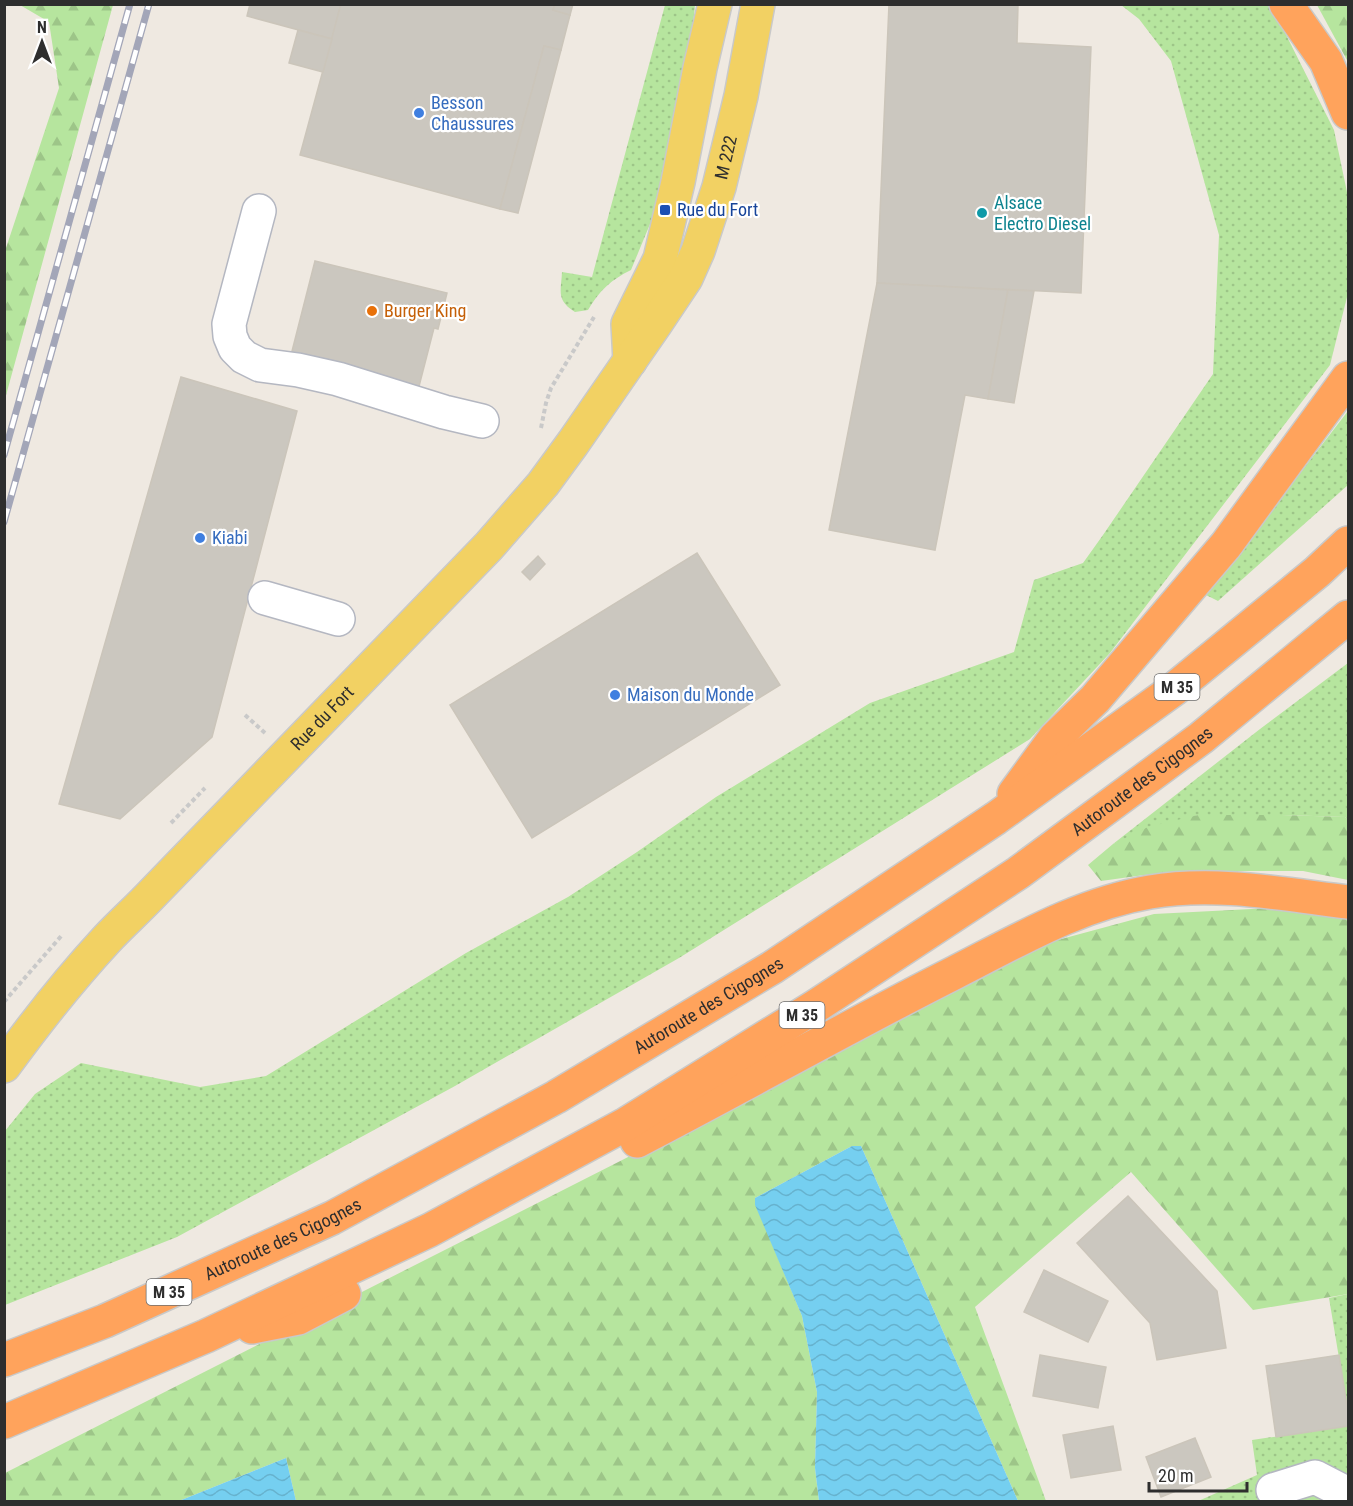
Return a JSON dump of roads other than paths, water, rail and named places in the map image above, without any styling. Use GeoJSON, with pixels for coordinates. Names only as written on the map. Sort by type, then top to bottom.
{"type":"FeatureCollection","features":[{"type":"Feature","properties":{"kind":"highway"},"geometry":{"type":"LineString","coordinates":[[1286,4],[1326,61],[1348,113]]}},
{"type":"Feature","properties":{"kind":"highway"},"geometry":{"type":"LineString","coordinates":[[996,818],[1055,738],[1095,699],[1226,544],[1342,387],[1348,360]]}},
{"type":"Feature","properties":{"kind":"highway","name":"Autoroute des Cigognes"},"geometry":{"type":"LineString","coordinates":[[4,1360],[105,1321],[332,1218],[556,1098],[773,967],[996,818],[1173,690],[1317,572],[1348,543]]}},
{"type":"Feature","properties":{"kind":"highway","name":"Autoroute des Cigognes"},"geometry":{"type":"LineString","coordinates":[[4,1422],[206,1336],[430,1230],[626,1125],[806,1012],[1018,873],[1201,738],[1348,617]]}},
{"type":"Feature","properties":{"kind":"highway"},"geometry":{"type":"LineString","coordinates":[[206,1336],[298,1318],[726,1095],[880,1011],[1059,920],[1107,903],[1150,892],[1204,887],[1232,887],[1348,902]]}},
{"type":"Feature","properties":{"kind":"main road"},"geometry":{"type":"LineString","coordinates":[[630,362],[628,324],[660,259],[678,182],[700,68],[716,4]]}},
{"type":"Feature","properties":{"kind":"main road","name":"M 222"},"geometry":{"type":"LineString","coordinates":[[630,362],[686,278],[698,251],[719,187],[741,96],[758,4]]}},
{"type":"Feature","properties":{"kind":"main road","name":"Rue du Fort"},"geometry":{"type":"LineString","coordinates":[[4,1066],[66,985],[107,939],[489,546],[543,483],[630,362]]}},
{"type":"Feature","properties":{"kind":"lane"},"geometry":{"type":"LineString","coordinates":[[260,211],[229,324],[230,336],[235,348],[244,357],[260,365],[338,379],[444,412],[482,421]]}},
{"type":"Feature","properties":{"kind":"lane"},"geometry":{"type":"LineString","coordinates":[[265,598],[338,618]]}},
{"type":"Feature","properties":{"kind":"lane"},"geometry":{"type":"LineString","coordinates":[[1273,1490],[1315,1477],[1348,1494]]}},
{"type":"Feature","properties":{"kind":"water"},"geometry":{"type":"Polygon","coordinates":[[[852,1146],[861,1146],[1018,1501],[819,1501],[815,1468],[817,1392],[802,1316],[755,1205],[755,1198],[852,1146]]]}},
{"type":"Feature","properties":{"kind":"water"},"geometry":{"type":"Polygon","coordinates":[[[286,1458],[296,1501],[179,1501],[286,1458]]]}},
{"type":"Feature","properties":{"kind":"railway"},"geometry":{"type":"LineString","coordinates":[[4,455],[130,4]]}},
{"type":"Feature","properties":{"kind":"railway"},"geometry":{"type":"LineString","coordinates":[[4,522],[149,4]]}},
{"type":"Feature","properties":{"kind":"place","name":"Besson Chaussures"},"geometry":{"type":"Point","coordinates":[419,113]}},
{"type":"Feature","properties":{"kind":"place","name":"Rue du Fort"},"geometry":{"type":"Point","coordinates":[665,210]}},
{"type":"Feature","properties":{"kind":"place","name":"Alsace Electro Diesel"},"geometry":{"type":"Point","coordinates":[982,213]}},
{"type":"Feature","properties":{"kind":"place","name":"Burger King"},"geometry":{"type":"Point","coordinates":[372,311]}},
{"type":"Feature","properties":{"kind":"place","name":"Kiabi"},"geometry":{"type":"Point","coordinates":[200,538]}},
{"type":"Feature","properties":{"kind":"place","name":"Maison du Monde"},"geometry":{"type":"Point","coordinates":[615,695]}}]}
